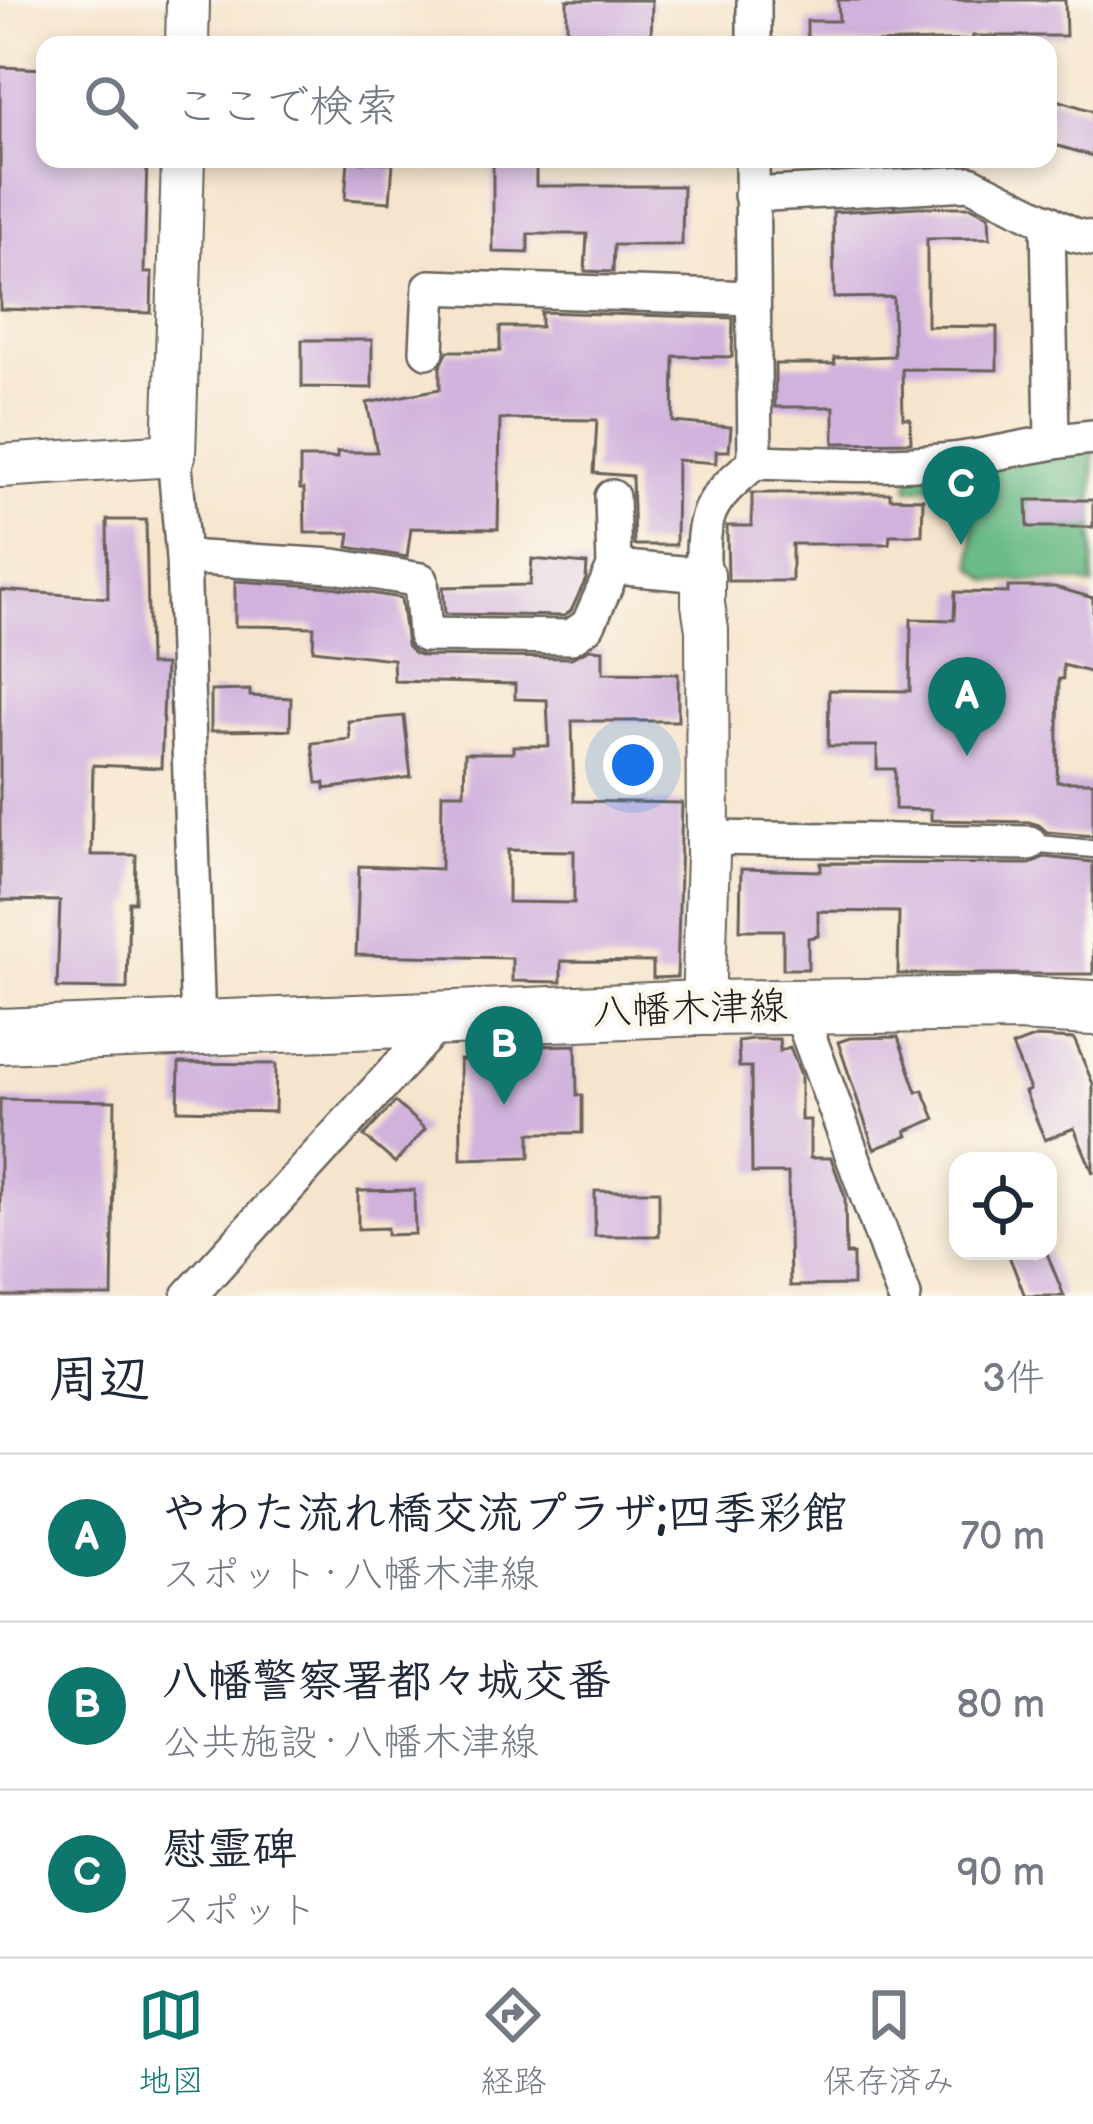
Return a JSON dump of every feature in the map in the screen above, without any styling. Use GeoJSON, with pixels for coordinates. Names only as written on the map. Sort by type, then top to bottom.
{"type":"FeatureCollection","features":[{"type":"Feature","properties":{"kind":"main road","name":"八幡木津線"},"geometry":{"type":"LineString","coordinates":[[0,1036],[704,1008],[1016,1004],[1093,1009]]}},
{"type":"Feature","properties":{"kind":"street"},"geometry":{"type":"LineString","coordinates":[[187,36],[188,0]]}},
{"type":"Feature","properties":{"kind":"street"},"geometry":{"type":"LineString","coordinates":[[754,0],[754,36]]}},
{"type":"Feature","properties":{"kind":"street"},"geometry":{"type":"LineString","coordinates":[[183,168],[174,455],[183,557],[198,1029]]}},
{"type":"Feature","properties":{"kind":"street"},"geometry":{"type":"LineString","coordinates":[[752,168],[755,462]]}},
{"type":"Feature","properties":{"kind":"street"},"geometry":{"type":"LineString","coordinates":[[751,195],[970,183],[1074,235],[1093,238]]}},
{"type":"Feature","properties":{"kind":"street"},"geometry":{"type":"LineString","coordinates":[[1048,221],[1052,441]]}},
{"type":"Feature","properties":{"kind":"street"},"geometry":{"type":"LineString","coordinates":[[427,351],[430,286],[754,298]]}},
{"type":"Feature","properties":{"kind":"street"},"geometry":{"type":"LineString","coordinates":[[704,1008],[708,838],[703,527],[722,490],[755,462],[886,465],[956,459],[1093,436]]}},
{"type":"Feature","properties":{"kind":"street"},"geometry":{"type":"LineString","coordinates":[[0,466],[174,455]]}},
{"type":"Feature","properties":{"kind":"street"},"geometry":{"type":"LineString","coordinates":[[183,557],[334,566],[421,580],[425,635],[571,637],[588,625],[614,567],[612,497]]}},
{"type":"Feature","properties":{"kind":"street"},"geometry":{"type":"LineString","coordinates":[[614,567],[703,575]]}},
{"type":"Feature","properties":{"kind":"street"},"geometry":{"type":"LineString","coordinates":[[708,838],[1029,843]]}},
{"type":"Feature","properties":{"kind":"street"},"geometry":{"type":"LineString","coordinates":[[798,1007],[904,1296]]}},
{"type":"Feature","properties":{"kind":"street"},"geometry":{"type":"LineString","coordinates":[[189,1296],[442,1018]]}},
{"type":"Feature","properties":{"kind":"lane"},"geometry":{"type":"LineString","coordinates":[[1029,843],[1093,849]]}},
{"type":"Feature","properties":{"kind":"green space"},"geometry":{"type":"Polygon","coordinates":[[[1093,450],[1093,586],[990,581],[973,567],[972,480],[909,489],[908,473],[1093,450]]]}},
{"type":"Feature","properties":{"kind":"building"},"geometry":{"type":"Polygon","coordinates":[[[567,0],[652,0],[651,36],[567,36],[567,0]]]}},
{"type":"Feature","properties":{"kind":"building"},"geometry":{"type":"Polygon","coordinates":[[[838,0],[1065,0],[1066,36],[807,36],[807,21],[839,21],[838,0]]]}},
{"type":"Feature","properties":{"kind":"building"},"geometry":{"type":"Polygon","coordinates":[[[0,67],[36,69],[36,168],[147,168],[144,273],[152,273],[151,313],[0,309],[0,67]]]}},
{"type":"Feature","properties":{"kind":"building"},"geometry":{"type":"Polygon","coordinates":[[[1057,100],[1093,111],[1093,156],[1057,146],[1057,100]]]}},
{"type":"Feature","properties":{"kind":"building"},"geometry":{"type":"Polygon","coordinates":[[[347,168],[393,168],[390,202],[345,199],[347,168]]]}},
{"type":"Feature","properties":{"kind":"building"},"geometry":{"type":"Polygon","coordinates":[[[493,168],[536,168],[536,186],[683,186],[682,245],[614,245],[613,272],[585,271],[587,234],[528,234],[528,253],[493,252],[493,168]]]}},
{"type":"Feature","properties":{"kind":"building"},"geometry":{"type":"Polygon","coordinates":[[[971,207],[989,216],[990,238],[927,239],[927,326],[997,327],[997,370],[902,369],[903,418],[910,418],[911,442],[834,443],[834,407],[775,407],[775,364],[835,364],[834,358],[894,356],[893,297],[834,298],[833,212],[971,207]]]}},
{"type":"Feature","properties":{"kind":"building"},"geometry":{"type":"Polygon","coordinates":[[[541,312],[733,318],[732,357],[674,356],[673,422],[731,427],[729,451],[716,451],[716,463],[677,460],[676,545],[634,545],[632,476],[594,473],[597,420],[500,419],[498,529],[411,528],[407,557],[348,547],[350,533],[305,533],[300,458],[377,452],[367,403],[440,389],[440,367],[448,351],[500,351],[500,327],[541,327],[541,312]]]}},
{"type":"Feature","properties":{"kind":"building"},"geometry":{"type":"Polygon","coordinates":[[[302,340],[372,340],[372,388],[302,387],[302,340]]]}},
{"type":"Feature","properties":{"kind":"building"},"geometry":{"type":"Polygon","coordinates":[[[752,493],[890,493],[890,498],[923,499],[922,535],[890,535],[889,544],[792,544],[792,581],[728,581],[727,526],[752,526],[752,493]]]}},
{"type":"Feature","properties":{"kind":"building"},"geometry":{"type":"Polygon","coordinates":[[[1027,500],[1093,500],[1093,527],[1028,527],[1027,500]]]}},
{"type":"Feature","properties":{"kind":"building"},"geometry":{"type":"Polygon","coordinates":[[[107,520],[146,520],[149,665],[165,665],[161,768],[93,765],[91,855],[136,855],[135,902],[129,902],[127,989],[57,988],[60,901],[0,900],[0,590],[108,598],[107,520]]]}},
{"type":"Feature","properties":{"kind":"building"},"geometry":{"type":"Polygon","coordinates":[[[532,559],[587,564],[586,579],[564,616],[445,614],[443,587],[530,585],[532,559]]]}},
{"type":"Feature","properties":{"kind":"building"},"geometry":{"type":"Polygon","coordinates":[[[235,581],[332,587],[401,598],[407,645],[424,656],[571,658],[590,649],[603,650],[603,673],[678,674],[678,721],[572,721],[574,801],[682,803],[677,977],[653,978],[653,962],[561,961],[561,982],[512,981],[512,958],[356,955],[359,866],[441,869],[442,793],[464,793],[465,753],[513,753],[513,746],[549,746],[547,700],[515,699],[515,684],[394,681],[393,659],[313,650],[314,627],[235,626],[235,581]],[[508,850],[508,902],[574,903],[574,851],[508,850]]]}},
{"type":"Feature","properties":{"kind":"building"},"geometry":{"type":"Polygon","coordinates":[[[1008,587],[1055,587],[1093,598],[1093,673],[1063,665],[1063,679],[1059,679],[1057,782],[1093,782],[1093,836],[1047,832],[1029,822],[931,820],[931,810],[895,809],[895,769],[877,769],[877,746],[828,746],[829,690],[910,691],[911,619],[954,620],[955,592],[1008,593],[1008,587]]]}},
{"type":"Feature","properties":{"kind":"building"},"geometry":{"type":"Polygon","coordinates":[[[250,690],[250,696],[291,698],[290,730],[211,731],[211,691],[250,690]]]}},
{"type":"Feature","properties":{"kind":"building"},"geometry":{"type":"Polygon","coordinates":[[[404,716],[411,777],[325,789],[325,783],[317,783],[312,743],[350,739],[348,721],[404,716]]]}},
{"type":"Feature","properties":{"kind":"building"},"geometry":{"type":"Polygon","coordinates":[[[1044,857],[1093,862],[1093,974],[898,974],[899,912],[818,911],[818,936],[808,938],[808,969],[783,969],[783,930],[740,930],[741,869],[821,871],[821,863],[1029,864],[1044,857]]]}},
{"type":"Feature","properties":{"kind":"building"},"geometry":{"type":"Polygon","coordinates":[[[898,1037],[917,1092],[923,1090],[935,1119],[874,1149],[838,1042],[898,1037]]]}},
{"type":"Feature","properties":{"kind":"building"},"geometry":{"type":"Polygon","coordinates":[[[1036,1037],[1075,1041],[1093,1084],[1093,1173],[1074,1128],[1045,1140],[1012,1046],[1036,1037]]]}},
{"type":"Feature","properties":{"kind":"building"},"geometry":{"type":"Polygon","coordinates":[[[779,1039],[780,1051],[790,1047],[801,1075],[801,1120],[810,1120],[810,1158],[831,1158],[845,1197],[846,1254],[853,1254],[853,1285],[790,1286],[788,1173],[752,1173],[751,1067],[739,1067],[738,1041],[779,1039]]]}},
{"type":"Feature","properties":{"kind":"building"},"geometry":{"type":"Polygon","coordinates":[[[576,1045],[582,1133],[530,1133],[530,1157],[461,1159],[460,1060],[537,1061],[537,1046],[576,1045]]]}},
{"type":"Feature","properties":{"kind":"building"},"geometry":{"type":"Polygon","coordinates":[[[179,1063],[276,1064],[275,1112],[178,1110],[179,1063]]]}},
{"type":"Feature","properties":{"kind":"building"},"geometry":{"type":"Polygon","coordinates":[[[0,1099],[115,1101],[112,1296],[0,1296],[0,1099]]]}},
{"type":"Feature","properties":{"kind":"building"},"geometry":{"type":"Polygon","coordinates":[[[395,1102],[425,1129],[395,1163],[364,1136],[395,1102]]]}},
{"type":"Feature","properties":{"kind":"building"},"geometry":{"type":"Polygon","coordinates":[[[414,1190],[415,1234],[358,1229],[358,1191],[414,1190]]]}},
{"type":"Feature","properties":{"kind":"building"},"geometry":{"type":"Polygon","coordinates":[[[595,1191],[659,1191],[659,1236],[595,1236],[595,1191]]]}},
{"type":"Feature","properties":{"kind":"building"},"geometry":{"type":"Polygon","coordinates":[[[1011,1260],[1050,1260],[1064,1296],[1025,1296],[1011,1260]]]}},
{"type":"Feature","properties":{"kind":"place","name":"慰霊碑"},"geometry":{"type":"Point","coordinates":[961,545]}},
{"type":"Feature","properties":{"kind":"place","name":"やわた流れ橋交流プラザ;四季彩館"},"geometry":{"type":"Point","coordinates":[967,756]}},
{"type":"Feature","properties":{"kind":"place","name":"八幡警察署都々城交番"},"geometry":{"type":"Point","coordinates":[504,1105]}}]}
